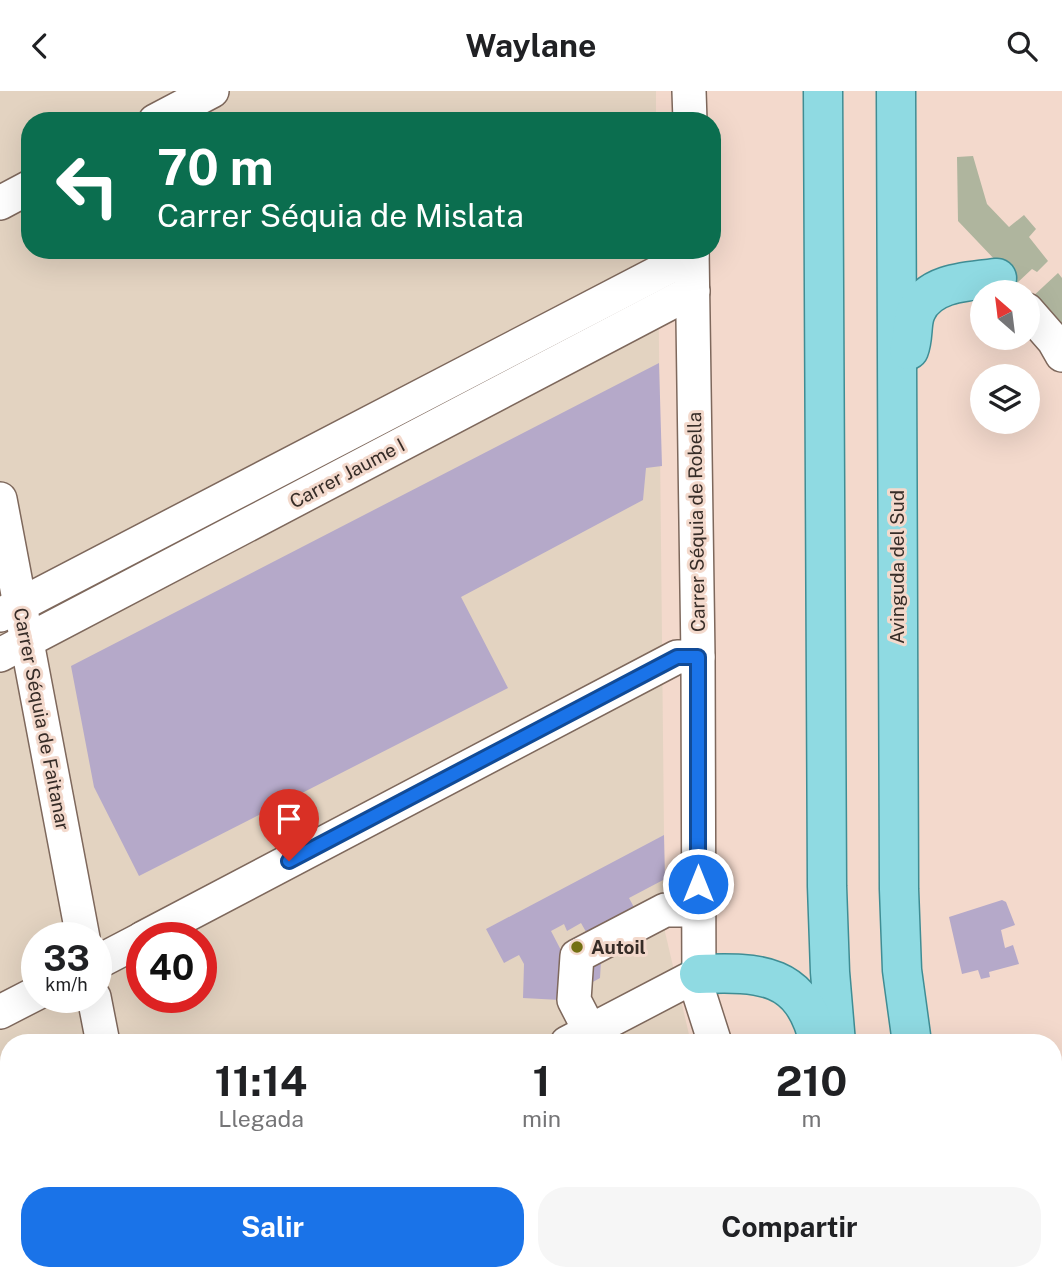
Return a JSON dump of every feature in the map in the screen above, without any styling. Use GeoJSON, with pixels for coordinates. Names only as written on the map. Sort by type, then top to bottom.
{"type":"FeatureCollection","features":[{"type":"Feature","properties":{"kind":"main road"},"geometry":{"type":"LineString","coordinates":[[823,91],[827,887],[835,1034]]}},
{"type":"Feature","properties":{"kind":"main road","name":"Avinguda del Sud"},"geometry":{"type":"LineString","coordinates":[[896,91],[899,889],[902,970],[911,1034]]}},
{"type":"Feature","properties":{"kind":"main road"},"geometry":{"type":"LineString","coordinates":[[897,381],[914,337],[915,314],[922,301],[939,289],[963,281],[970,282]]}},
{"type":"Feature","properties":{"kind":"main road"},"geometry":{"type":"LineString","coordinates":[[699,974],[737,973],[769,977],[784,984],[803,1002],[816,1034]]}},
{"type":"Feature","properties":{"kind":"street"},"geometry":{"type":"LineString","coordinates":[[172,112],[212,91]]}},
{"type":"Feature","properties":{"kind":"street"},"geometry":{"type":"LineString","coordinates":[[690,91],[690,112]]}},
{"type":"Feature","properties":{"kind":"street"},"geometry":{"type":"LineString","coordinates":[[0,203],[21,192]]}},
{"type":"Feature","properties":{"kind":"street","name":"Carrer Jaume I"},"geometry":{"type":"LineString","coordinates":[[10,610],[679,259]]}},
{"type":"Feature","properties":{"kind":"street","name":"Carrer Séquia de Robella"},"geometry":{"type":"LineString","coordinates":[[692,259],[698,657],[699,993],[712,1034]]}},
{"type":"Feature","properties":{"kind":"street","name":"Carrer Jaume I"},"geometry":{"type":"LineString","coordinates":[[13,648],[693,291]]}},
{"type":"Feature","properties":{"kind":"street"},"geometry":{"type":"LineString","coordinates":[[1040,325],[1062,355]]}},
{"type":"Feature","properties":{"kind":"street","name":"Carrer Séquia de Faitanar"},"geometry":{"type":"LineString","coordinates":[[0,499],[13,648],[79,922]]}},
{"type":"Feature","properties":{"kind":"street"},"geometry":{"type":"LineString","coordinates":[[172,922],[677,657],[698,657]]}},
{"type":"Feature","properties":{"kind":"street"},"geometry":{"type":"LineString","coordinates":[[579,1034],[574,1000],[577,956],[665,910],[698,910]]}},
{"type":"Feature","properties":{"kind":"street"},"geometry":{"type":"LineString","coordinates":[[585,1034],[699,974]]}},
{"type":"Feature","properties":{"kind":"street"},"geometry":{"type":"LineString","coordinates":[[0,1012],[21,1001]]}},
{"type":"Feature","properties":{"kind":"street"},"geometry":{"type":"LineString","coordinates":[[97,1013],[101,1034]]}},
{"type":"Feature","properties":{"kind":"shaded area"},"geometry":{"type":"Polygon","coordinates":[[[0,91],[656,91],[656,112],[21,112],[21,259],[658,259],[665,932],[689,1034],[0,1034],[0,91]]]}},
{"type":"Feature","properties":{"kind":"green space"},"geometry":{"type":"Polygon","coordinates":[[[973,156],[987,204],[1009,227],[1024,215],[1036,229],[1029,237],[1048,261],[1037,272],[1032,269],[1020,280],[1014,280],[958,221],[957,157],[973,156]]]}},
{"type":"Feature","properties":{"kind":"green space"},"geometry":{"type":"Polygon","coordinates":[[[1058,273],[1062,278],[1062,325],[1055,329],[1040,311],[1040,290],[1058,273]]]}},
{"type":"Feature","properties":{"kind":"building"},"geometry":{"type":"Polygon","coordinates":[[[659,363],[662,466],[646,468],[643,500],[461,597],[508,688],[139,876],[94,787],[71,666],[659,363]]]}},
{"type":"Feature","properties":{"kind":"building"},"geometry":{"type":"Polygon","coordinates":[[[664,835],[665,879],[629,898],[637,913],[589,937],[581,923],[567,931],[564,924],[551,931],[565,958],[601,961],[600,978],[560,1000],[523,998],[524,964],[519,955],[504,963],[486,929],[664,835]]]}},
{"type":"Feature","properties":{"kind":"building"},"geometry":{"type":"Polygon","coordinates":[[[1002,900],[1006,902],[1015,925],[1001,930],[1005,948],[1013,945],[1019,964],[989,972],[990,977],[981,979],[978,970],[962,974],[949,917],[1002,900]]]}},
{"type":"Feature","properties":{"kind":"place","name":"Autoil"},"geometry":{"type":"Point","coordinates":[577,947]}},
{"type":"Feature","properties":{"kind":"route"},"geometry":{"type":"LineString","coordinates":[[289,861],[677,657],[698,657],[698,884]]}}]}
